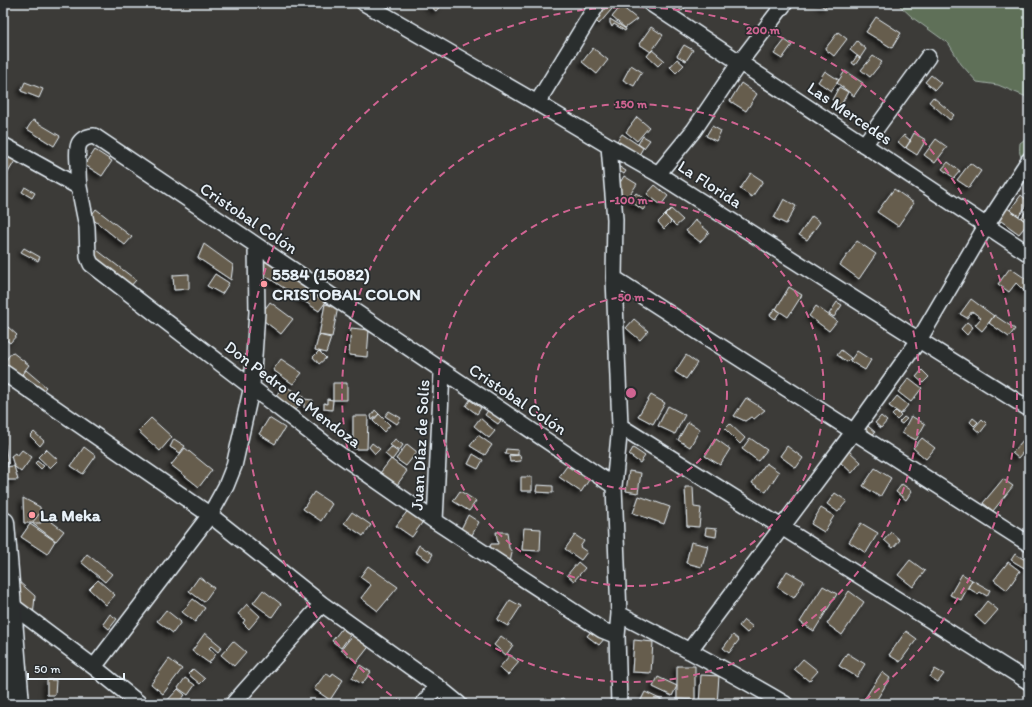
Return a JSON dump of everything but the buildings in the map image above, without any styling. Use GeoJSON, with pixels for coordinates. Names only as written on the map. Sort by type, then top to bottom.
{"type":"FeatureCollection","features":[{"type":"Feature","properties":{"kind":"highway"},"geometry":{"type":"LineString","coordinates":[[3,523],[18,704]]}},
{"type":"Feature","properties":{"kind":"street","name":"La Florida"},"geometry":{"type":"LineString","coordinates":[[364,3],[658,174],[1029,409]]}},
{"type":"Feature","properties":{"kind":"street"},"geometry":{"type":"LineString","coordinates":[[537,103],[598,3]]}},
{"type":"Feature","properties":{"kind":"street","name":"Las Mercedes"},"geometry":{"type":"LineString","coordinates":[[650,3],[1029,254]]}},
{"type":"Feature","properties":{"kind":"street"},"geometry":{"type":"LineString","coordinates":[[658,174],[694,130],[740,62],[785,3]]}},
{"type":"Feature","properties":{"kind":"street"},"geometry":{"type":"LineString","coordinates":[[864,145],[928,57]]}},
{"type":"Feature","properties":{"kind":"street","name":"Cristobal Colón"},"geometry":{"type":"LineString","coordinates":[[79,187],[76,149],[85,137],[94,136],[442,372],[614,486]]}},
{"type":"Feature","properties":{"kind":"street"},"geometry":{"type":"LineString","coordinates":[[3,145],[79,187]]}},
{"type":"Feature","properties":{"kind":"street"},"geometry":{"type":"LineString","coordinates":[[609,146],[615,219],[614,278],[620,426],[614,486],[619,614],[616,636],[619,704]]}},
{"type":"Feature","properties":{"kind":"street"},"geometry":{"type":"LineString","coordinates":[[689,651],[854,431],[919,340],[986,226],[1029,160]]}},
{"type":"Feature","properties":{"kind":"street","name":"Don Pedro de Mendoza"},"geometry":{"type":"LineString","coordinates":[[79,187],[87,227],[88,257],[91,264],[252,386],[336,452],[435,521],[602,630],[616,636]]}},
{"type":"Feature","properties":{"kind":"street"},"geometry":{"type":"LineString","coordinates":[[94,667],[210,515],[226,486],[234,466],[252,386],[257,312],[256,246]]}},
{"type":"Feature","properties":{"kind":"street"},"geometry":{"type":"LineString","coordinates":[[614,278],[1029,544]]}},
{"type":"Feature","properties":{"kind":"street"},"geometry":{"type":"LineString","coordinates":[[3,372],[210,515],[322,604],[437,686],[459,704]]}},
{"type":"Feature","properties":{"kind":"street","name":"Juan Díaz de Solís"},"geometry":{"type":"LineString","coordinates":[[435,521],[442,372]]}},
{"type":"Feature","properties":{"kind":"street"},"geometry":{"type":"LineString","coordinates":[[620,426],[1029,682]]}},
{"type":"Feature","properties":{"kind":"street"},"geometry":{"type":"LineString","coordinates":[[10,604],[94,667],[140,704]]}},
{"type":"Feature","properties":{"kind":"street"},"geometry":{"type":"LineString","coordinates":[[233,704],[322,604]]}},
{"type":"Feature","properties":{"kind":"street"},"geometry":{"type":"LineString","coordinates":[[619,614],[727,670],[785,704]]}},
{"type":"Feature","properties":{"kind":"street"},"geometry":{"type":"LineString","coordinates":[[423,704],[437,686]]}},
{"type":"Feature","properties":{"kind":"green space"},"geometry":{"type":"Polygon","coordinates":[[[897,3],[1029,3],[1029,98],[998,85],[977,82],[961,64],[949,44],[913,18],[897,3]]]}},
{"type":"Feature","properties":{"kind":"green space"},"geometry":{"type":"Polygon","coordinates":[[[1029,136],[1029,163],[1020,155],[1020,143],[1029,136]]]}},
{"type":"Feature","properties":{"kind":"place","name":"5584 (15082) CRISTOBAL COLON"},"geometry":{"type":"Point","coordinates":[264,284]}},
{"type":"Feature","properties":{"kind":"place","name":"La Meka"},"geometry":{"type":"Point","coordinates":[32,515]}}]}
